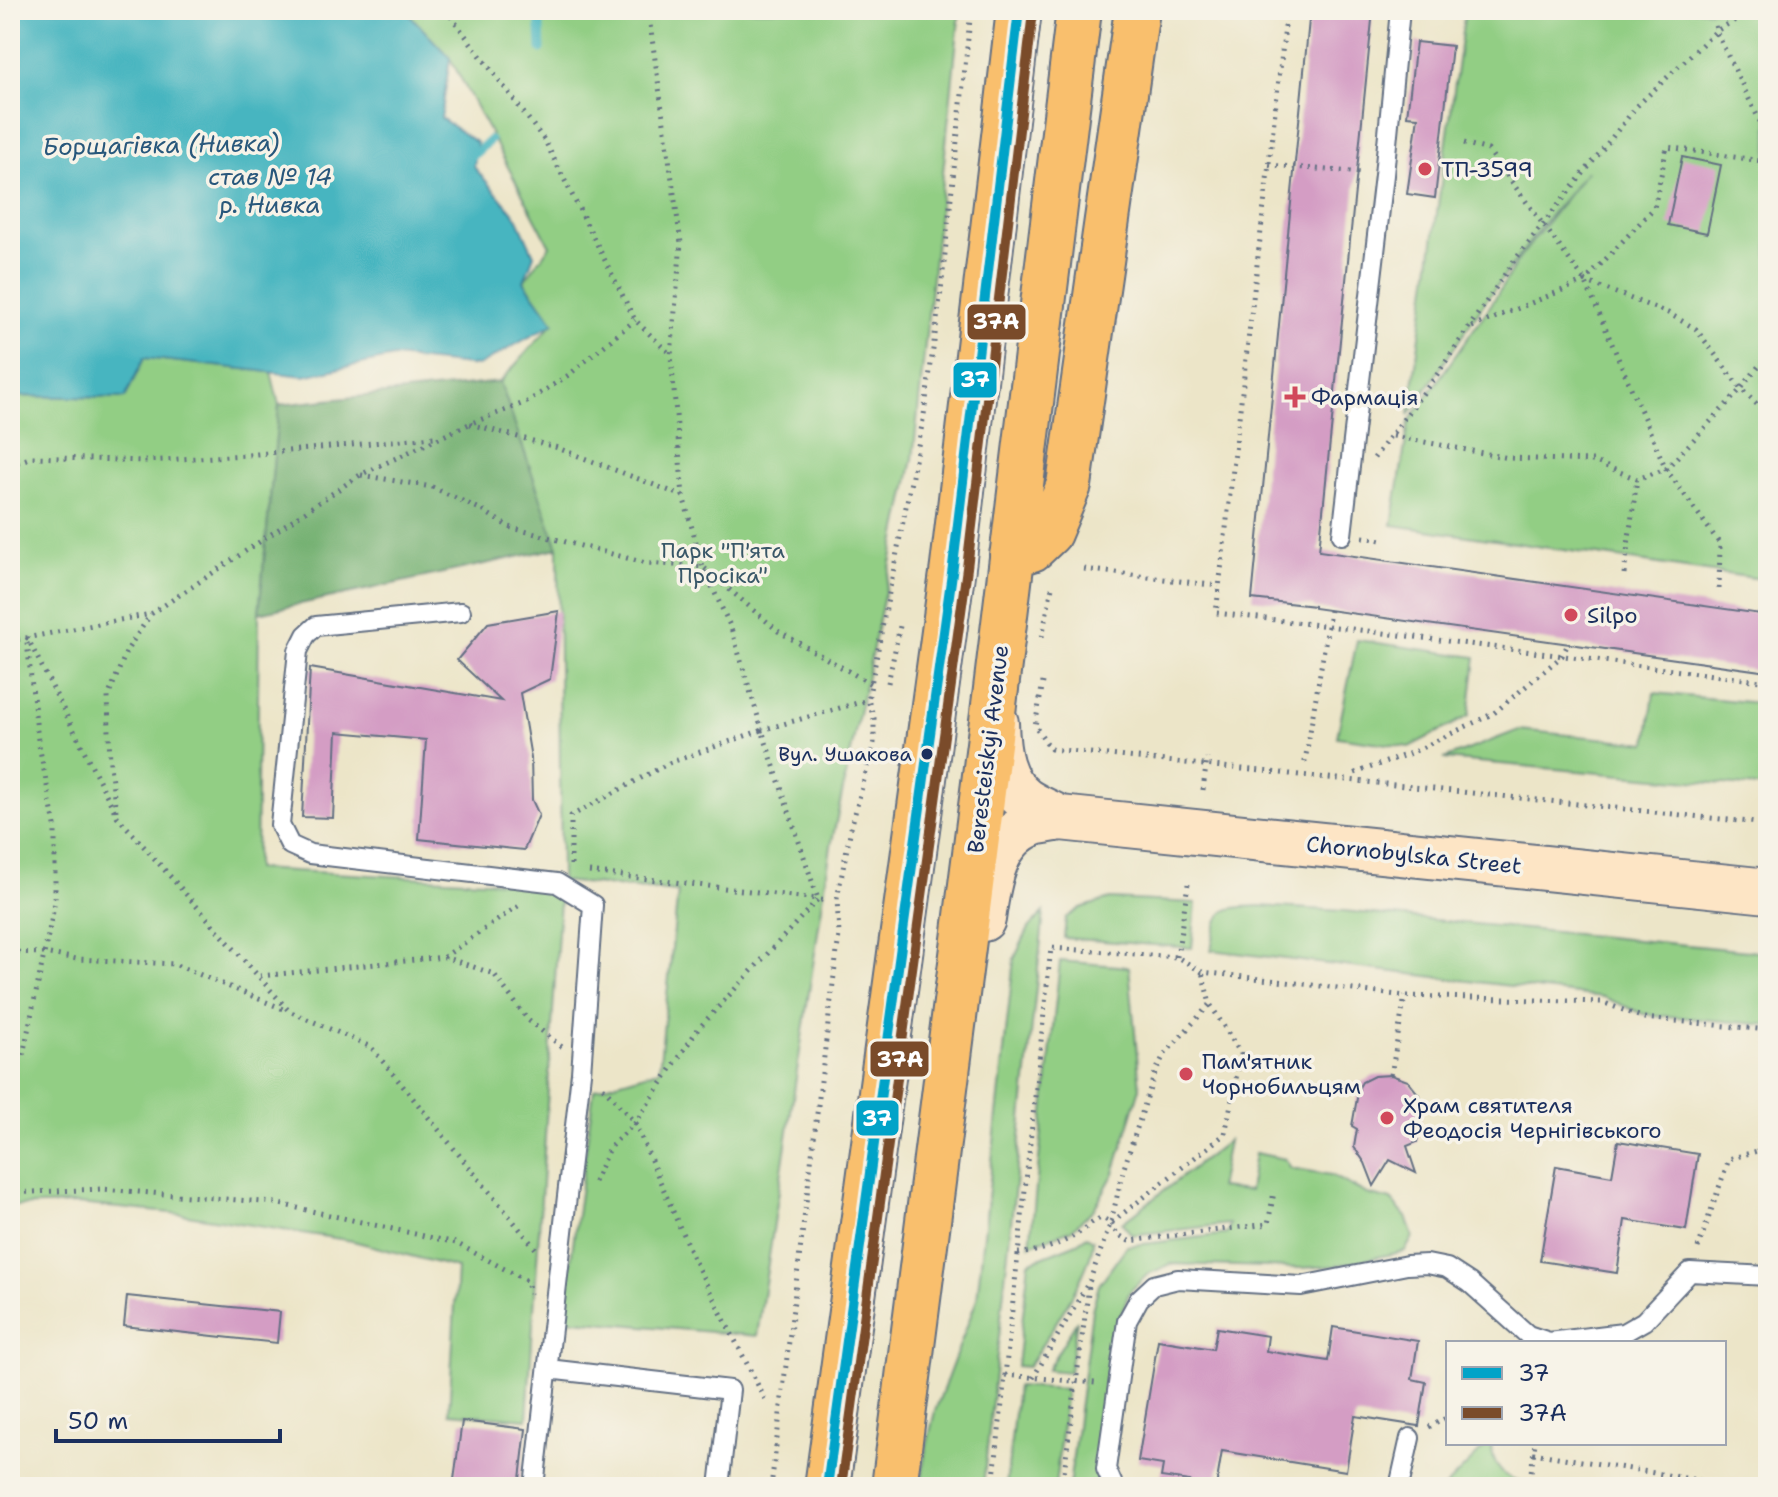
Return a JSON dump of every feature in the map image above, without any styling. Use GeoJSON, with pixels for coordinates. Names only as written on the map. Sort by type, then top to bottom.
{"type":"FeatureCollection","features":[{"type":"Feature","properties":{"kind":"highway"},"geometry":{"type":"LineString","coordinates":[[827,1487],[953,566],[1019,10]]}},
{"type":"Feature","properties":{"kind":"highway","name":"Beresteiskyi Avenue"},"geometry":{"type":"LineString","coordinates":[[894,1487],[1079,10]]}},
{"type":"Feature","properties":{"kind":"highway"},"geometry":{"type":"LineString","coordinates":[[1012,555],[1032,549],[1049,533],[1069,485],[1137,10]]}},
{"type":"Feature","properties":{"kind":"main road","name":"Chornobylska Street"},"geometry":{"type":"LineString","coordinates":[[995,697],[997,748],[1006,780],[1024,800],[1060,818]]}},
{"type":"Feature","properties":{"kind":"main road","name":"Chornobylska Street"},"geometry":{"type":"LineString","coordinates":[[909,1359],[927,1314],[988,879],[1002,848],[1014,835],[1032,824],[1060,818],[1768,891]]}},
{"type":"Feature","properties":{"kind":"lane"},"geometry":{"type":"LineString","coordinates":[[1342,535],[1400,10]]}},
{"type":"Feature","properties":{"kind":"lane"},"geometry":{"type":"LineString","coordinates":[[461,612],[316,626],[306,635],[298,651],[280,825],[290,845],[310,854],[557,883],[593,905],[581,1073],[534,1487]]}},
{"type":"Feature","properties":{"kind":"lane"},"geometry":{"type":"LineString","coordinates":[[1114,1487],[1106,1469],[1127,1321],[1139,1299],[1154,1285],[1178,1279],[1301,1286],[1407,1265],[1427,1264],[1447,1268],[1470,1283],[1528,1335],[1546,1341]]}},
{"type":"Feature","properties":{"kind":"lane"},"geometry":{"type":"LineString","coordinates":[[1557,1341],[1623,1333],[1644,1321],[1690,1272],[1768,1276]]}},
{"type":"Feature","properties":{"kind":"lane"},"geometry":{"type":"LineString","coordinates":[[548,1369],[730,1390],[719,1487]]}},
{"type":"Feature","properties":{"kind":"lane"},"geometry":{"type":"LineString","coordinates":[[1399,1487],[1410,1438]]}},
{"type":"Feature","properties":{"kind":"path"},"geometry":{"type":"LineString","coordinates":[[446,10],[545,141],[635,320],[671,356]]}},
{"type":"Feature","properties":{"kind":"path"},"geometry":{"type":"LineString","coordinates":[[648,10],[681,243],[671,356],[683,496],[703,567],[731,628],[818,899]]}},
{"type":"Feature","properties":{"kind":"path"},"geometry":{"type":"LineString","coordinates":[[771,1487],[839,935],[837,899],[851,828],[874,743],[874,718],[868,700],[924,415],[941,291],[971,10]]}},
{"type":"Feature","properties":{"kind":"path"},"geometry":{"type":"LineString","coordinates":[[1287,10],[1216,613],[1768,682]]}},
{"type":"Feature","properties":{"kind":"path"},"geometry":{"type":"LineString","coordinates":[[1713,10],[1716,31],[1768,138]]}},
{"type":"Feature","properties":{"kind":"path"},"geometry":{"type":"LineString","coordinates":[[1349,489],[1393,436],[1513,262],[1637,106],[1716,31],[1753,10]]}},
{"type":"Feature","properties":{"kind":"path"},"geometry":{"type":"LineString","coordinates":[[1464,143],[1488,150],[1585,281],[1666,469],[1720,544],[1719,589]]}},
{"type":"Feature","properties":{"kind":"path"},"geometry":{"type":"LineString","coordinates":[[1469,328],[1585,281],[1654,208],[1667,147],[1768,162]]}},
{"type":"Feature","properties":{"kind":"path"},"geometry":{"type":"LineString","coordinates":[[1269,165],[1357,173]]}},
{"type":"Feature","properties":{"kind":"path"},"geometry":{"type":"LineString","coordinates":[[1585,281],[1668,313],[1696,329],[1741,389],[1768,415]]}},
{"type":"Feature","properties":{"kind":"path"},"geometry":{"type":"LineString","coordinates":[[117,816],[110,766],[108,697],[127,650],[151,614],[360,475],[441,436],[527,402],[570,374],[635,320]]}},
{"type":"Feature","properties":{"kind":"path"},"geometry":{"type":"LineString","coordinates":[[1393,436],[1509,458],[1593,461],[1637,479],[1666,469],[1741,389],[1768,354]]}},
{"type":"Feature","properties":{"kind":"path"},"geometry":{"type":"LineString","coordinates":[[469,424],[555,447],[683,496]]}},
{"type":"Feature","properties":{"kind":"path"},"geometry":{"type":"LineString","coordinates":[[10,465],[32,457],[146,461],[247,455],[441,436]]}},
{"type":"Feature","properties":{"kind":"path"},"geometry":{"type":"LineString","coordinates":[[360,475],[432,487],[482,510],[509,527],[646,563],[703,567],[778,631],[871,684]]}},
{"type":"Feature","properties":{"kind":"path"},"geometry":{"type":"LineString","coordinates":[[1624,574],[1637,479]]}},
{"type":"Feature","properties":{"kind":"path"},"geometry":{"type":"LineString","coordinates":[[1084,569],[1219,586]]}},
{"type":"Feature","properties":{"kind":"path"},"geometry":{"type":"LineString","coordinates":[[1040,650],[1052,587]]}},
{"type":"Feature","properties":{"kind":"path"},"geometry":{"type":"LineString","coordinates":[[1304,767],[1330,610]]}},
{"type":"Feature","properties":{"kind":"path"},"geometry":{"type":"LineString","coordinates":[[10,641],[151,614]]}},
{"type":"Feature","properties":{"kind":"path"},"geometry":{"type":"LineString","coordinates":[[888,683],[900,626]]}},
{"type":"Feature","properties":{"kind":"path"},"geometry":{"type":"LineString","coordinates":[[27,637],[117,816],[289,1011]]}},
{"type":"Feature","properties":{"kind":"path"},"geometry":{"type":"LineString","coordinates":[[10,1075],[23,1055],[55,902],[55,826],[38,740],[27,637]]}},
{"type":"Feature","properties":{"kind":"path"},"geometry":{"type":"LineString","coordinates":[[1355,773],[1411,753],[1494,713],[1562,656],[1568,644]]}},
{"type":"Feature","properties":{"kind":"path"},"geometry":{"type":"LineString","coordinates":[[1043,682],[1035,726],[1051,749],[1207,761],[1768,824]]}},
{"type":"Feature","properties":{"kind":"path"},"geometry":{"type":"LineString","coordinates":[[571,870],[571,816],[669,763],[762,730],[868,700]]}},
{"type":"Feature","properties":{"kind":"path"},"geometry":{"type":"LineString","coordinates":[[1203,790],[1207,761]]}},
{"type":"Feature","properties":{"kind":"path"},"geometry":{"type":"LineString","coordinates":[[444,957],[571,870],[828,902]]}},
{"type":"Feature","properties":{"kind":"path"},"geometry":{"type":"LineString","coordinates":[[1177,957],[1188,884]]}},
{"type":"Feature","properties":{"kind":"path"},"geometry":{"type":"LineString","coordinates":[[591,1188],[609,1148],[635,1123],[698,1029],[818,899]]}},
{"type":"Feature","properties":{"kind":"path"},"geometry":{"type":"LineString","coordinates":[[993,1487],[1051,948],[1177,957],[1202,972],[1405,996],[1602,1002],[1644,1018],[1768,1030]]}},
{"type":"Feature","properties":{"kind":"path"},"geometry":{"type":"LineString","coordinates":[[10,952],[174,964],[371,1047],[559,1277]]}},
{"type":"Feature","properties":{"kind":"path"},"geometry":{"type":"LineString","coordinates":[[1111,1222],[1225,1134],[1241,1054],[1210,1004],[1202,972]]}},
{"type":"Feature","properties":{"kind":"path"},"geometry":{"type":"LineString","coordinates":[[1391,1075],[1405,996]]}},
{"type":"Feature","properties":{"kind":"path"},"geometry":{"type":"LineString","coordinates":[[1033,1378],[1090,1280],[1111,1222],[1123,1171],[1155,1073],[1164,1055],[1210,1004]]}},
{"type":"Feature","properties":{"kind":"path"},"geometry":{"type":"LineString","coordinates":[[1690,1272],[1729,1159],[1768,1148]]}},
{"type":"Feature","properties":{"kind":"path"},"geometry":{"type":"LineString","coordinates":[[10,1193],[102,1189],[275,1203],[456,1243],[527,1281],[531,1296]]}},
{"type":"Feature","properties":{"kind":"path"},"geometry":{"type":"LineString","coordinates":[[1018,1253],[1031,1253],[1075,1236],[1101,1218],[1111,1222],[1117,1234],[1129,1241],[1268,1224],[1274,1192]]}},
{"type":"Feature","properties":{"kind":"path"},"geometry":{"type":"LineString","coordinates":[[1062,1487],[1090,1280]]}},
{"type":"Feature","properties":{"kind":"path"},"geometry":{"type":"LineString","coordinates":[[1005,1375],[1119,1385]]}},
{"type":"Feature","properties":{"kind":"path"},"geometry":{"type":"LineString","coordinates":[[1529,1487],[1535,1445]]}},
{"type":"Feature","properties":{"kind":"path"},"geometry":{"type":"LineString","coordinates":[[1533,1453],[1740,1487]]}},
{"type":"Feature","properties":{"kind":"green space","name":"Парк \"П'ята Просіка\""},"geometry":{"type":"Polygon","coordinates":[[[405,10],[960,10],[913,459],[831,846],[757,1336],[563,1319],[594,1089],[659,1070],[678,892],[561,881],[558,548],[500,382],[553,323],[524,281],[550,246],[450,58],[405,10]]]}},
{"type":"Feature","properties":{"kind":"green space"},"geometry":{"type":"Polygon","coordinates":[[[1465,10],[1768,10],[1768,580],[1392,525],[1409,422],[1519,259],[1587,171],[1487,299],[1409,415],[1465,10]]]}},
{"type":"Feature","properties":{"kind":"green space"},"geometry":{"type":"Polygon","coordinates":[[[144,358],[271,372],[279,405],[259,613],[256,869],[561,885],[527,1419],[449,1413],[457,1268],[353,1241],[181,1214],[78,1204],[10,1206],[10,396],[125,398],[144,358]]]}},
{"type":"Feature","properties":{"kind":"green space"},"geometry":{"type":"Polygon","coordinates":[[[500,382],[558,548],[259,613],[279,405],[500,382]]]}},
{"type":"Feature","properties":{"kind":"green space"},"geometry":{"type":"Polygon","coordinates":[[[1357,640],[1476,657],[1469,716],[1409,747],[1337,737],[1357,640]]]}},
{"type":"Feature","properties":{"kind":"green space"},"geometry":{"type":"Polygon","coordinates":[[[1654,693],[1768,704],[1768,788],[1444,759],[1519,730],[1647,743],[1654,693]]]}},
{"type":"Feature","properties":{"kind":"green space"},"geometry":{"type":"Polygon","coordinates":[[[1110,899],[1196,903],[1192,948],[1064,938],[1066,918],[1081,908],[1110,899]]]}},
{"type":"Feature","properties":{"kind":"green space"},"geometry":{"type":"Polygon","coordinates":[[[1259,906],[1343,911],[1768,953],[1768,1025],[1643,1014],[1603,997],[1211,950],[1222,914],[1234,908],[1259,906]]]}},
{"type":"Feature","properties":{"kind":"green space"},"geometry":{"type":"Polygon","coordinates":[[[1044,912],[983,1487],[921,1487],[935,1411],[977,1299],[1014,959],[1029,928],[1044,912]]]}},
{"type":"Feature","properties":{"kind":"green space"},"geometry":{"type":"Polygon","coordinates":[[[1060,961],[1129,967],[1140,1088],[1114,1173],[1094,1209],[1071,1230],[1030,1245],[1060,961]]]}},
{"type":"Feature","properties":{"kind":"green space"},"geometry":{"type":"Polygon","coordinates":[[[1228,1141],[1219,1188],[1249,1191],[1255,1153],[1285,1159],[1291,1168],[1331,1175],[1367,1194],[1391,1200],[1406,1217],[1413,1237],[1405,1251],[1336,1266],[1300,1268],[1171,1264],[1148,1274],[1130,1291],[1119,1319],[1099,1466],[1103,1487],[1069,1487],[1092,1310],[1099,1285],[1127,1246],[1227,1234],[1230,1224],[1132,1235],[1122,1223],[1228,1141]]]}},
{"type":"Feature","properties":{"kind":"green space"},"geometry":{"type":"Polygon","coordinates":[[[1087,1236],[1093,1240],[1091,1253],[1077,1286],[1028,1367],[1017,1366],[1029,1262],[1087,1236]]]}},
{"type":"Feature","properties":{"kind":"green space"},"geometry":{"type":"Polygon","coordinates":[[[1077,1320],[1069,1372],[1047,1370],[1077,1320]]]}},
{"type":"Feature","properties":{"kind":"green space"},"geometry":{"type":"Polygon","coordinates":[[[1017,1386],[1066,1389],[1055,1487],[1006,1487],[1017,1386]]]}},
{"type":"Feature","properties":{"kind":"green space"},"geometry":{"type":"Polygon","coordinates":[[[1487,1445],[1491,1445],[1495,1462],[1504,1474],[1536,1485],[1536,1487],[1445,1487],[1487,1445]]]}},
{"type":"Feature","properties":{"kind":"water","name":"став № 14 р. Нивка"},"geometry":{"type":"Polygon","coordinates":[[[10,10],[405,10],[450,58],[441,118],[477,143],[474,167],[517,217],[534,255],[524,281],[554,323],[478,366],[394,357],[304,376],[144,358],[125,398],[10,396],[10,10]]]}},
{"type":"Feature","properties":{"kind":"building"},"geometry":{"type":"Polygon","coordinates":[[[1310,10],[1373,10],[1319,551],[1768,615],[1768,672],[1252,599],[1310,10]]]}},
{"type":"Feature","properties":{"kind":"building"},"geometry":{"type":"Polygon","coordinates":[[[1416,42],[1452,46],[1435,198],[1407,194],[1418,117],[1407,116],[1416,42]]]}},
{"type":"Feature","properties":{"kind":"building"},"geometry":{"type":"Polygon","coordinates":[[[1682,157],[1721,165],[1707,233],[1668,225],[1682,157]]]}},
{"type":"Feature","properties":{"kind":"building"},"geometry":{"type":"Polygon","coordinates":[[[559,611],[550,679],[520,693],[531,758],[532,800],[539,815],[524,850],[419,839],[426,740],[337,732],[333,818],[302,817],[310,668],[501,701],[457,660],[488,623],[559,611]]]}},
{"type":"Feature","properties":{"kind":"building","name":"Храм святителя Феодосія Чернігівського"},"geometry":{"type":"Polygon","coordinates":[[[1391,1075],[1408,1081],[1419,1095],[1422,1111],[1417,1142],[1407,1146],[1416,1173],[1390,1160],[1374,1186],[1365,1163],[1354,1147],[1357,1129],[1352,1126],[1362,1082],[1374,1076],[1391,1075]]]}},
{"type":"Feature","properties":{"kind":"building"},"geometry":{"type":"Polygon","coordinates":[[[1618,1141],[1698,1154],[1686,1230],[1625,1220],[1617,1273],[1540,1261],[1556,1166],[1612,1176],[1618,1141]]]}},
{"type":"Feature","properties":{"kind":"building"},"geometry":{"type":"Polygon","coordinates":[[[127,1296],[280,1312],[277,1343],[124,1326],[127,1296]]]}},
{"type":"Feature","properties":{"kind":"building"},"geometry":{"type":"Polygon","coordinates":[[[1333,1327],[1418,1341],[1412,1379],[1426,1382],[1419,1426],[1355,1416],[1346,1471],[1222,1451],[1216,1487],[1189,1487],[1190,1481],[1161,1477],[1163,1465],[1138,1461],[1158,1340],[1213,1349],[1217,1328],[1268,1336],[1266,1351],[1328,1361],[1333,1327]]]}},
{"type":"Feature","properties":{"kind":"building"},"geometry":{"type":"Polygon","coordinates":[[[462,1421],[526,1429],[519,1487],[453,1487],[462,1421]]]}},
{"type":"Feature","properties":{"kind":"waterway","name":"Борщагівка (Нивка)"},"geometry":{"type":"LineString","coordinates":[[539,10],[541,49]]}},
{"type":"Feature","properties":{"kind":"waterway","name":"Борщагівка (Нивка)"},"geometry":{"type":"LineString","coordinates":[[467,161],[490,140]]}},
{"type":"Feature","properties":{"kind":"transit line","name":"37"},"geometry":{"type":"LineString","coordinates":[[827,1487],[953,566],[1019,10]]}},
{"type":"Feature","properties":{"kind":"transit line","name":"37А"},"geometry":{"type":"LineString","coordinates":[[841,1487],[967,568],[1033,12]]}},
{"type":"Feature","properties":{"kind":"place","name":"ТП-3599"},"geometry":{"type":"Point","coordinates":[1425,169]}},
{"type":"Feature","properties":{"kind":"place","name":"Фармація"},"geometry":{"type":"Point","coordinates":[1295,397]}},
{"type":"Feature","properties":{"kind":"place","name":"Silpo"},"geometry":{"type":"Point","coordinates":[1571,615]}},
{"type":"Feature","properties":{"kind":"place","name":"Вул. Ушакова"},"geometry":{"type":"Point","coordinates":[927,754]}},
{"type":"Feature","properties":{"kind":"place","name":"Пам'ятник Чорнобильцям"},"geometry":{"type":"Point","coordinates":[1186,1074]}},
{"type":"Feature","properties":{"kind":"place","name":"Храм святителя Феодосія Чернігівського"},"geometry":{"type":"Point","coordinates":[1387,1118]}}]}
